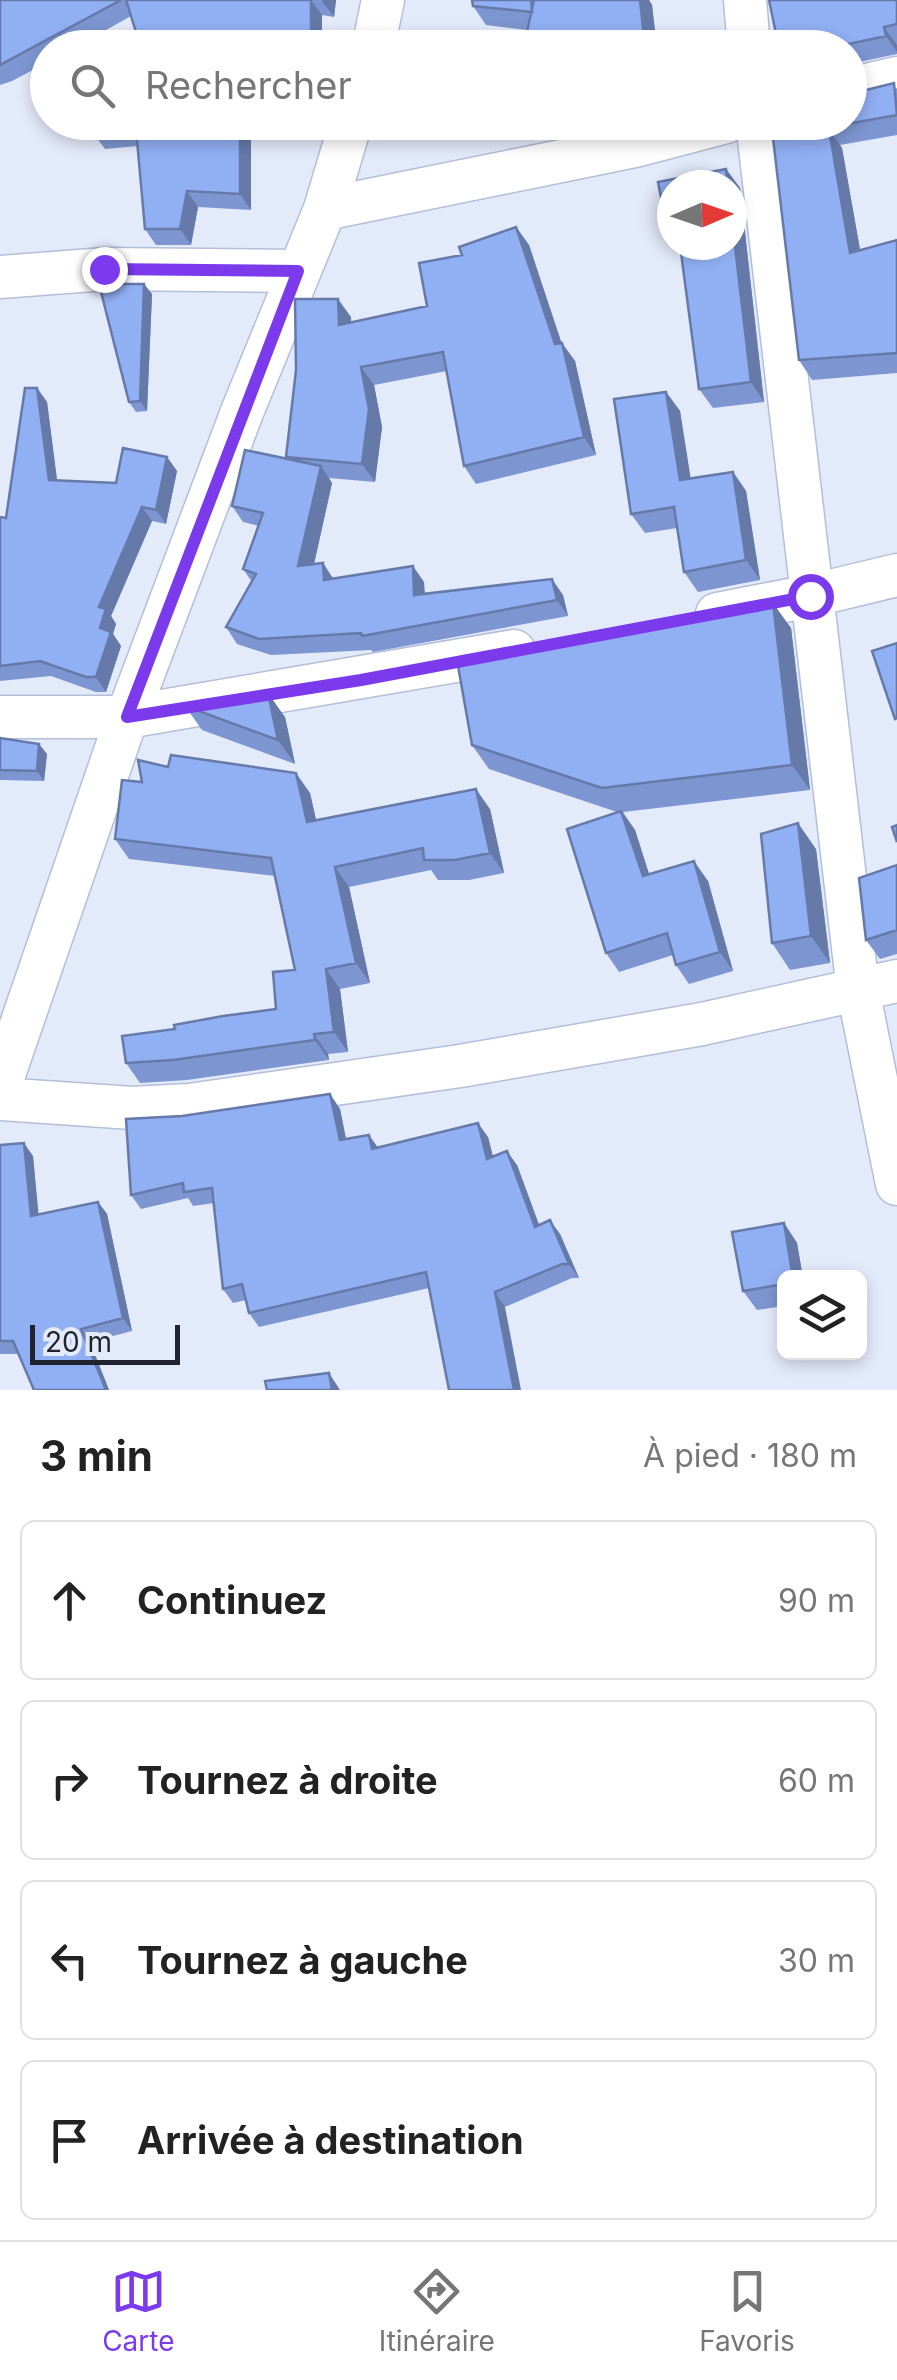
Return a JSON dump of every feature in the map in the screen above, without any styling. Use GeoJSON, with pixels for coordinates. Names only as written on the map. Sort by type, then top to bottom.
{"type":"FeatureCollection","features":[{"type":"Feature","properties":{"kind":"street"},"geometry":{"type":"LineString","coordinates":[[377,30],[383,0]]}},
{"type":"Feature","properties":{"kind":"street"},"geometry":{"type":"LineString","coordinates":[[745,0],[748,30]]}},
{"type":"Feature","properties":{"kind":"street"},"geometry":{"type":"LineString","coordinates":[[867,85],[897,78]]}},
{"type":"Feature","properties":{"kind":"street"},"geometry":{"type":"LineString","coordinates":[[0,1086],[127,717],[298,271],[326,210],[346,140]]}},
{"type":"Feature","properties":{"kind":"street"},"geometry":{"type":"LineString","coordinates":[[326,210],[658,140]]}},
{"type":"Feature","properties":{"kind":"street"},"geometry":{"type":"LineString","coordinates":[[759,140],[810,596],[877,986],[897,1184]]}},
{"type":"Feature","properties":{"kind":"street"},"geometry":{"type":"LineString","coordinates":[[0,276],[104,269],[298,271]]}},
{"type":"Feature","properties":{"kind":"street"},"geometry":{"type":"LineString","coordinates":[[674,622],[897,575]]}},
{"type":"Feature","properties":{"kind":"street"},"geometry":{"type":"LineString","coordinates":[[0,718],[127,717],[556,644]]}},
{"type":"Feature","properties":{"kind":"street"},"geometry":{"type":"LineString","coordinates":[[0,1099],[132,1108],[189,1105],[460,1066],[702,1024],[877,986]]}},
{"type":"Feature","properties":{"kind":"building"},"geometry":{"type":"Polygon","coordinates":[[[0,0],[121,0],[65,30],[30,30],[30,49],[0,65],[0,0]]]}},
{"type":"Feature","properties":{"kind":"building"},"geometry":{"type":"Polygon","coordinates":[[[126,0],[311,0],[311,30],[135,30],[126,0]]]}},
{"type":"Feature","properties":{"kind":"building"},"geometry":{"type":"Polygon","coordinates":[[[472,0],[531,0],[532,12],[473,6],[472,0]]]}},
{"type":"Feature","properties":{"kind":"building"},"geometry":{"type":"Polygon","coordinates":[[[534,0],[640,0],[643,30],[527,30],[534,0]]]}},
{"type":"Feature","properties":{"kind":"building"},"geometry":{"type":"Polygon","coordinates":[[[769,0],[897,0],[897,24],[884,27],[886,36],[867,40],[867,30],[775,30],[769,0]]]}},
{"type":"Feature","properties":{"kind":"building"},"geometry":{"type":"Polygon","coordinates":[[[894,83],[897,115],[867,120],[867,90],[894,83]]]}},
{"type":"Feature","properties":{"kind":"building"},"geometry":{"type":"Polygon","coordinates":[[[137,140],[240,140],[240,194],[187,191],[180,229],[145,229],[137,140]]]}},
{"type":"Feature","properties":{"kind":"building"},"geometry":{"type":"Polygon","coordinates":[[[773,140],[831,140],[850,253],[897,240],[897,353],[799,360],[773,140]]]}},
{"type":"Feature","properties":{"kind":"building"},"geometry":{"type":"Polygon","coordinates":[[[516,227],[555,344],[562,343],[584,437],[464,466],[443,352],[361,367],[369,409],[362,464],[286,457],[296,370],[295,299],[338,299],[339,325],[427,306],[419,263],[462,255],[459,247],[516,227]]]}},
{"type":"Feature","properties":{"kind":"building"},"geometry":{"type":"Polygon","coordinates":[[[682,260],[737,260],[751,382],[699,389],[682,260]]]}},
{"type":"Feature","properties":{"kind":"building"},"geometry":{"type":"Polygon","coordinates":[[[99,284],[144,284],[140,401],[129,402],[99,284]]]}},
{"type":"Feature","properties":{"kind":"building"},"geometry":{"type":"Polygon","coordinates":[[[25,388],[37,388],[49,480],[116,483],[123,448],[167,457],[156,510],[142,507],[99,607],[106,609],[100,628],[111,632],[96,677],[40,661],[0,666],[0,517],[6,518],[25,388]]]}},
{"type":"Feature","properties":{"kind":"building"},"geometry":{"type":"Polygon","coordinates":[[[666,392],[680,480],[733,472],[746,560],[684,572],[674,507],[631,514],[614,399],[666,392]]]}},
{"type":"Feature","properties":{"kind":"building"},"geometry":{"type":"Polygon","coordinates":[[[245,450],[321,466],[298,566],[323,563],[324,580],[413,566],[414,595],[552,579],[557,600],[362,636],[361,633],[259,639],[226,627],[256,574],[243,569],[263,513],[232,506],[245,450]]]}},
{"type":"Feature","properties":{"kind":"building"},"geometry":{"type":"Polygon","coordinates":[[[773,603],[792,765],[602,788],[472,745],[457,660],[773,603]]]}},
{"type":"Feature","properties":{"kind":"building"},"geometry":{"type":"Polygon","coordinates":[[[897,643],[897,718],[895,719],[872,651],[897,643]]]}},
{"type":"Feature","properties":{"kind":"building"},"geometry":{"type":"Polygon","coordinates":[[[268,693],[278,740],[185,706],[268,693]]]}},
{"type":"Feature","properties":{"kind":"building"},"geometry":{"type":"Polygon","coordinates":[[[0,738],[39,744],[37,771],[0,770],[0,738]]]}},
{"type":"Feature","properties":{"kind":"building"},"geometry":{"type":"Polygon","coordinates":[[[171,755],[296,773],[307,822],[476,789],[490,853],[455,860],[424,860],[423,848],[335,867],[356,963],[326,969],[334,1032],[314,1034],[315,1040],[126,1063],[122,1036],[276,1009],[273,972],[295,970],[271,858],[115,839],[122,780],[142,782],[138,760],[168,767],[171,755]]]}},
{"type":"Feature","properties":{"kind":"building"},"geometry":{"type":"Polygon","coordinates":[[[621,811],[643,876],[694,861],[720,952],[676,965],[667,933],[606,953],[567,829],[621,811]]]}},
{"type":"Feature","properties":{"kind":"building"},"geometry":{"type":"Polygon","coordinates":[[[798,823],[811,936],[772,943],[761,834],[798,823]]]}},
{"type":"Feature","properties":{"kind":"building"},"geometry":{"type":"Polygon","coordinates":[[[897,865],[897,930],[866,940],[859,878],[897,865]]]}},
{"type":"Feature","properties":{"kind":"building"},"geometry":{"type":"Polygon","coordinates":[[[330,1094],[340,1140],[369,1135],[372,1149],[478,1123],[487,1159],[507,1151],[535,1227],[550,1220],[569,1264],[495,1292],[514,1390],[449,1390],[426,1272],[249,1313],[242,1284],[223,1289],[212,1188],[184,1192],[183,1183],[131,1195],[126,1119],[182,1116],[330,1094]]]}},
{"type":"Feature","properties":{"kind":"building"},"geometry":{"type":"Polygon","coordinates":[[[24,1143],[31,1216],[98,1202],[123,1318],[81,1329],[106,1390],[34,1390],[13,1341],[0,1341],[0,1145],[24,1143]]]}},
{"type":"Feature","properties":{"kind":"building"},"geometry":{"type":"Polygon","coordinates":[[[784,1223],[792,1270],[777,1270],[777,1285],[743,1291],[732,1232],[784,1223]]]}},
{"type":"Feature","properties":{"kind":"building"},"geometry":{"type":"Polygon","coordinates":[[[329,1373],[332,1390],[267,1390],[265,1381],[329,1373]]]}},
{"type":"Feature","properties":{"kind":"route"},"geometry":{"type":"LineString","coordinates":[[104,269],[298,271],[127,717],[361,680],[810,596]]}}]}
